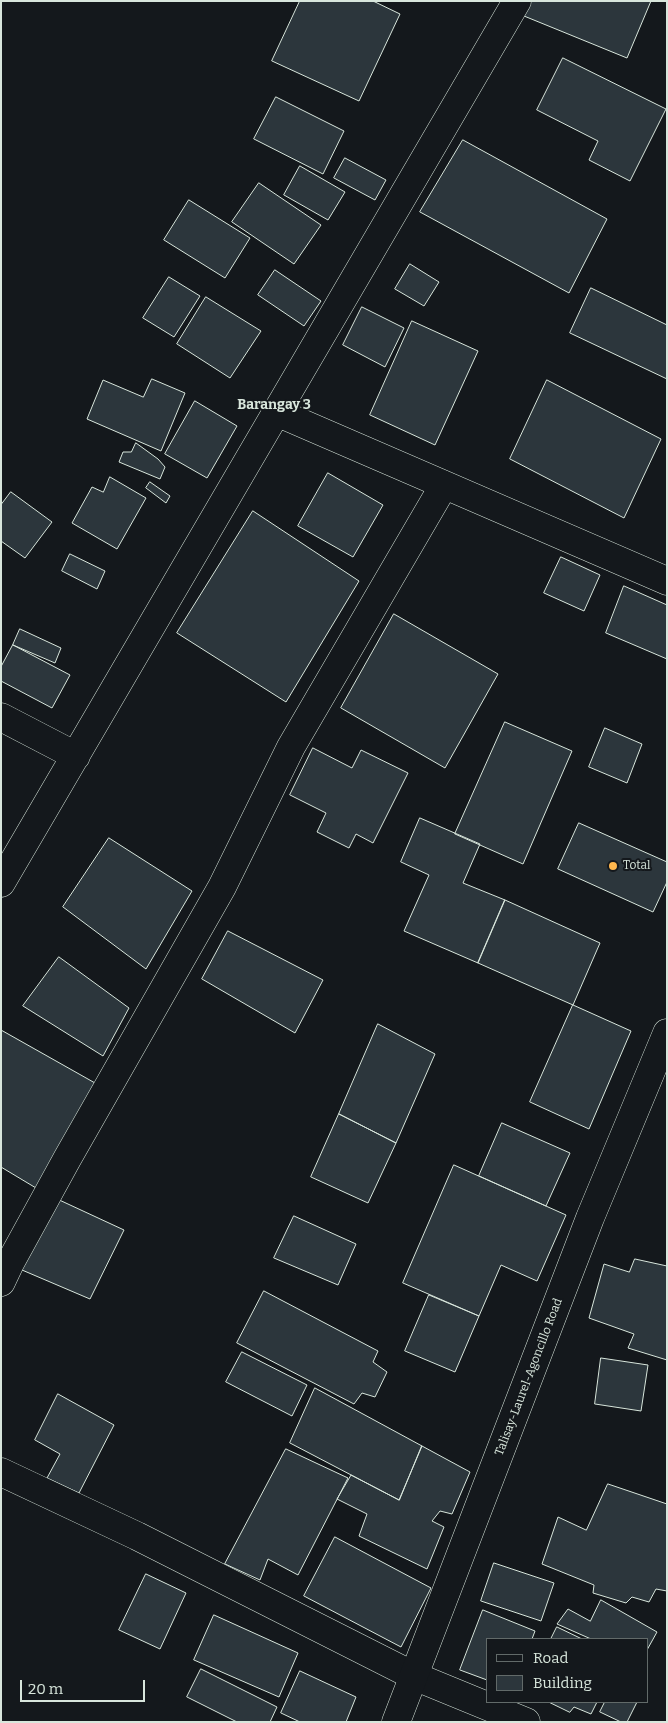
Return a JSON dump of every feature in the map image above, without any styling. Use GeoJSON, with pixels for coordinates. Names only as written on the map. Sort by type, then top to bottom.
{"type":"FeatureCollection","features":[{"type":"Feature","properties":{"kind":"street"},"geometry":{"type":"LineString","coordinates":[[1,883],[517,1]]}},
{"type":"Feature","properties":{"kind":"street"},"geometry":{"type":"LineString","coordinates":[[276,412],[667,581]]}},
{"type":"Feature","properties":{"kind":"street"},"geometry":{"type":"LineString","coordinates":[[1,1282],[67,1159],[222,886],[291,747],[444,485]]}},
{"type":"Feature","properties":{"kind":"street"},"geometry":{"type":"LineString","coordinates":[[1,717],[76,756]]}},
{"type":"Feature","properties":{"kind":"street","name":"Talisay-Laurel-Agoncillo Road"},"geometry":{"type":"LineString","coordinates":[[396,1722],[587,1227],[667,1033]]}},
{"type":"Feature","properties":{"kind":"street"},"geometry":{"type":"LineString","coordinates":[[1,1472],[137,1536],[414,1676],[526,1722]]}},
{"type":"Feature","properties":{"kind":"building"},"geometry":{"type":"Polygon","coordinates":[[[300,1],[373,1],[400,14],[359,101],[272,61],[300,1]]]}},
{"type":"Feature","properties":{"kind":"building"},"geometry":{"type":"Polygon","coordinates":[[[530,1],[651,1],[627,58],[524,16],[530,1]]]}},
{"type":"Feature","properties":{"kind":"building"},"geometry":{"type":"Polygon","coordinates":[[[563,58],[666,109],[630,181],[589,160],[598,141],[537,110],[563,58]]]}},
{"type":"Feature","properties":{"kind":"building"},"geometry":{"type":"Polygon","coordinates":[[[276,97],[344,131],[323,174],[254,139],[276,97]]]}},
{"type":"Feature","properties":{"kind":"building"},"geometry":{"type":"Polygon","coordinates":[[[463,140],[607,219],[569,293],[420,212],[463,140]]]}},
{"type":"Feature","properties":{"kind":"building"},"geometry":{"type":"Polygon","coordinates":[[[345,158],[386,180],[375,200],[334,178],[345,158]]]}},
{"type":"Feature","properties":{"kind":"building"},"geometry":{"type":"Polygon","coordinates":[[[300,166],[345,192],[328,220],[284,195],[300,166]]]}},
{"type":"Feature","properties":{"kind":"building"},"geometry":{"type":"Polygon","coordinates":[[[259,183],[321,225],[294,264],[232,222],[259,183]]]}},
{"type":"Feature","properties":{"kind":"building"},"geometry":{"type":"Polygon","coordinates":[[[189,200],[250,238],[225,278],[164,240],[189,200]]]}},
{"type":"Feature","properties":{"kind":"building"},"geometry":{"type":"Polygon","coordinates":[[[410,264],[439,282],[424,306],[395,289],[410,264]]]}},
{"type":"Feature","properties":{"kind":"building"},"geometry":{"type":"Polygon","coordinates":[[[275,270],[321,301],[304,326],[258,295],[275,270]]]}},
{"type":"Feature","properties":{"kind":"building"},"geometry":{"type":"Polygon","coordinates":[[[169,277],[200,296],[174,337],[143,318],[169,277]]]}},
{"type":"Feature","properties":{"kind":"building"},"geometry":{"type":"Polygon","coordinates":[[[591,288],[667,325],[667,379],[570,333],[591,288]]]}},
{"type":"Feature","properties":{"kind":"building"},"geometry":{"type":"Polygon","coordinates":[[[206,297],[261,331],[230,378],[177,344],[206,297]]]}},
{"type":"Feature","properties":{"kind":"building"},"geometry":{"type":"Polygon","coordinates":[[[362,307],[404,328],[385,367],[343,345],[362,307]]]}},
{"type":"Feature","properties":{"kind":"building"},"geometry":{"type":"Polygon","coordinates":[[[412,321],[478,351],[435,445],[370,415],[412,321]]]}},
{"type":"Feature","properties":{"kind":"building"},"geometry":{"type":"Polygon","coordinates":[[[152,379],[185,393],[161,451],[87,419],[103,380],[143,397],[152,379]]]}},
{"type":"Feature","properties":{"kind":"building"},"geometry":{"type":"Polygon","coordinates":[[[547,380],[661,439],[624,518],[510,459],[547,380]]]}},
{"type":"Feature","properties":{"kind":"building"},"geometry":{"type":"Polygon","coordinates":[[[195,401],[237,426],[207,478],[165,454],[195,401]]]}},
{"type":"Feature","properties":{"kind":"building"},"geometry":{"type":"Polygon","coordinates":[[[136,443],[158,459],[165,467],[160,479],[119,462],[123,452],[131,452],[136,443]]]}},
{"type":"Feature","properties":{"kind":"building"},"geometry":{"type":"Polygon","coordinates":[[[328,473],[383,505],[353,557],[298,526],[328,473]]]}},
{"type":"Feature","properties":{"kind":"building"},"geometry":{"type":"Polygon","coordinates":[[[110,477],[146,498],[117,549],[72,523],[92,487],[103,492],[110,477]]]}},
{"type":"Feature","properties":{"kind":"building"},"geometry":{"type":"Polygon","coordinates":[[[150,482],[170,496],[166,503],[146,488],[150,482]]]}},
{"type":"Feature","properties":{"kind":"building"},"geometry":{"type":"Polygon","coordinates":[[[11,492],[52,522],[25,558],[1,541],[1,505],[11,492]]]}},
{"type":"Feature","properties":{"kind":"building"},"geometry":{"type":"Polygon","coordinates":[[[253,511],[359,581],[286,702],[177,633],[253,511]]]}},
{"type":"Feature","properties":{"kind":"building"},"geometry":{"type":"Polygon","coordinates":[[[70,554],[105,571],[97,589],[62,571],[70,554]]]}},
{"type":"Feature","properties":{"kind":"building"},"geometry":{"type":"Polygon","coordinates":[[[561,557],[600,575],[584,611],[544,593],[561,557]]]}},
{"type":"Feature","properties":{"kind":"building"},"geometry":{"type":"Polygon","coordinates":[[[624,586],[667,605],[667,659],[606,633],[624,586]]]}},
{"type":"Feature","properties":{"kind":"building"},"geometry":{"type":"Polygon","coordinates":[[[394,614],[498,674],[445,768],[341,708],[394,614]]]}},
{"type":"Feature","properties":{"kind":"building"},"geometry":{"type":"Polygon","coordinates":[[[20,629],[61,648],[55,663],[13,645],[20,629]]]}},
{"type":"Feature","properties":{"kind":"building"},"geometry":{"type":"Polygon","coordinates":[[[13,645],[70,675],[52,708],[1,681],[1,667],[13,645]]]}},
{"type":"Feature","properties":{"kind":"building"},"geometry":{"type":"Polygon","coordinates":[[[505,722],[572,751],[523,864],[455,834],[505,722]]]}},
{"type":"Feature","properties":{"kind":"building"},"geometry":{"type":"Polygon","coordinates":[[[605,728],[642,744],[627,783],[589,767],[605,728]]]}},
{"type":"Feature","properties":{"kind":"building"},"geometry":{"type":"Polygon","coordinates":[[[313,748],[352,768],[361,750],[408,773],[373,843],[356,834],[349,848],[317,832],[326,813],[290,795],[313,748]]]}},
{"type":"Feature","properties":{"kind":"building"},"geometry":{"type":"Polygon","coordinates":[[[420,818],[480,844],[463,883],[505,900],[478,963],[404,931],[429,875],[401,862],[420,818]]]}},
{"type":"Feature","properties":{"kind":"building","name":"Total"},"geometry":{"type":"Polygon","coordinates":[[[579,823],[667,862],[667,882],[653,912],[558,869],[579,823]]]}},
{"type":"Feature","properties":{"kind":"building"},"geometry":{"type":"Polygon","coordinates":[[[109,838],[192,891],[146,969],[63,907],[109,838]]]}},
{"type":"Feature","properties":{"kind":"building"},"geometry":{"type":"Polygon","coordinates":[[[505,900],[600,943],[573,1005],[478,963],[505,900]]]}},
{"type":"Feature","properties":{"kind":"building"},"geometry":{"type":"Polygon","coordinates":[[[228,931],[323,980],[295,1033],[202,979],[228,931]]]}},
{"type":"Feature","properties":{"kind":"building"},"geometry":{"type":"Polygon","coordinates":[[[59,957],[129,1008],[103,1056],[23,1006],[59,957]]]}},
{"type":"Feature","properties":{"kind":"building"},"geometry":{"type":"Polygon","coordinates":[[[573,1005],[631,1031],[589,1129],[530,1102],[573,1005]]]}},
{"type":"Feature","properties":{"kind":"building"},"geometry":{"type":"Polygon","coordinates":[[[378,1024],[435,1054],[396,1143],[339,1114],[378,1024]]]}},
{"type":"Feature","properties":{"kind":"building"},"geometry":{"type":"Polygon","coordinates":[[[1,1030],[95,1083],[36,1188],[1,1167],[1,1030]]]}},
{"type":"Feature","properties":{"kind":"building"},"geometry":{"type":"Polygon","coordinates":[[[339,1114],[396,1143],[368,1203],[311,1177],[339,1114]]]}},
{"type":"Feature","properties":{"kind":"building"},"geometry":{"type":"Polygon","coordinates":[[[502,1123],[570,1153],[546,1206],[479,1176],[502,1123]]]}},
{"type":"Feature","properties":{"kind":"building"},"geometry":{"type":"Polygon","coordinates":[[[454,1165],[566,1215],[537,1281],[501,1265],[479,1316],[403,1283],[454,1165]]]}},
{"type":"Feature","properties":{"kind":"building"},"geometry":{"type":"Polygon","coordinates":[[[55,1198],[124,1230],[90,1299],[22,1270],[55,1198]]]}},
{"type":"Feature","properties":{"kind":"building"},"geometry":{"type":"Polygon","coordinates":[[[294,1216],[356,1244],[338,1285],[274,1258],[294,1216]]]}},
{"type":"Feature","properties":{"kind":"building"},"geometry":{"type":"Polygon","coordinates":[[[635,1259],[667,1266],[667,1360],[628,1348],[634,1334],[589,1318],[604,1264],[629,1272],[635,1259]]]}},
{"type":"Feature","properties":{"kind":"building"},"geometry":{"type":"Polygon","coordinates":[[[264,1291],[378,1351],[373,1362],[387,1372],[375,1397],[362,1393],[354,1404],[237,1343],[264,1291]]]}},
{"type":"Feature","properties":{"kind":"building"},"geometry":{"type":"Polygon","coordinates":[[[429,1295],[479,1316],[455,1372],[405,1351],[429,1295]]]}},
{"type":"Feature","properties":{"kind":"building"},"geometry":{"type":"Polygon","coordinates":[[[242,1352],[307,1385],[292,1416],[226,1382],[242,1352]]]}},
{"type":"Feature","properties":{"kind":"building"},"geometry":{"type":"Polygon","coordinates":[[[601,1358],[648,1365],[641,1411],[595,1404],[601,1358]]]}},
{"type":"Feature","properties":{"kind":"building"},"geometry":{"type":"Polygon","coordinates":[[[315,1388],[422,1446],[399,1500],[290,1443],[315,1388]]]}},
{"type":"Feature","properties":{"kind":"building"},"geometry":{"type":"Polygon","coordinates":[[[58,1394],[114,1425],[79,1493],[47,1478],[60,1454],[35,1440],[58,1394]]]}},
{"type":"Feature","properties":{"kind":"building"},"geometry":{"type":"Polygon","coordinates":[[[422,1446],[470,1472],[452,1514],[440,1511],[432,1521],[444,1527],[427,1569],[359,1536],[367,1514],[337,1499],[351,1475],[399,1500],[422,1446]]]}},
{"type":"Feature","properties":{"kind":"building"},"geometry":{"type":"Polygon","coordinates":[[[286,1449],[348,1478],[298,1575],[268,1559],[260,1580],[225,1564],[286,1449]]]}},
{"type":"Feature","properties":{"kind":"building"},"geometry":{"type":"Polygon","coordinates":[[[608,1484],[667,1504],[667,1591],[656,1589],[649,1602],[632,1597],[626,1603],[593,1593],[594,1585],[542,1564],[558,1517],[586,1530],[608,1484]]]}},
{"type":"Feature","properties":{"kind":"building"},"geometry":{"type":"Polygon","coordinates":[[[335,1537],[431,1588],[401,1647],[304,1596],[335,1537]]]}},
{"type":"Feature","properties":{"kind":"building"},"geometry":{"type":"Polygon","coordinates":[[[494,1563],[554,1583],[541,1621],[481,1601],[494,1563]]]}},
{"type":"Feature","properties":{"kind":"building"},"geometry":{"type":"Polygon","coordinates":[[[146,1574],[186,1593],[160,1649],[119,1630],[146,1574]]]}},
{"type":"Feature","properties":{"kind":"building"},"geometry":{"type":"Polygon","coordinates":[[[601,1600],[657,1632],[648,1648],[648,1638],[589,1638],[557,1624],[568,1609],[590,1621],[601,1600]]]}},
{"type":"Feature","properties":{"kind":"building"},"geometry":{"type":"Polygon","coordinates":[[[483,1610],[535,1631],[532,1638],[486,1638],[486,1680],[460,1670],[483,1610]]]}},
{"type":"Feature","properties":{"kind":"building"},"geometry":{"type":"Polygon","coordinates":[[[214,1615],[298,1653],[279,1697],[194,1660],[214,1615]]]}},
{"type":"Feature","properties":{"kind":"building"},"geometry":{"type":"Polygon","coordinates":[[[557,1627],[580,1638],[552,1638],[557,1627]]]}},
{"type":"Feature","properties":{"kind":"building"},"geometry":{"type":"Polygon","coordinates":[[[201,1669],[277,1707],[270,1722],[237,1722],[187,1697],[201,1669]]]}},
{"type":"Feature","properties":{"kind":"building"},"geometry":{"type":"Polygon","coordinates":[[[300,1671],[356,1697],[346,1722],[300,1722],[281,1713],[300,1671]]]}},
{"type":"Feature","properties":{"kind":"building"},"geometry":{"type":"Polygon","coordinates":[[[551,1703],[596,1703],[591,1714],[574,1707],[570,1712],[551,1703]]]}},
{"type":"Feature","properties":{"kind":"building"},"geometry":{"type":"Polygon","coordinates":[[[604,1703],[636,1703],[627,1722],[621,1722],[600,1712],[604,1703]]]}},
{"type":"Feature","properties":{"kind":"place","name":"Total"},"geometry":{"type":"Point","coordinates":[613,866]}},
{"type":"Feature","properties":{"kind":"district","name":"Barangay 3"},"geometry":{"type":"Point","coordinates":[274,405]}}]}
